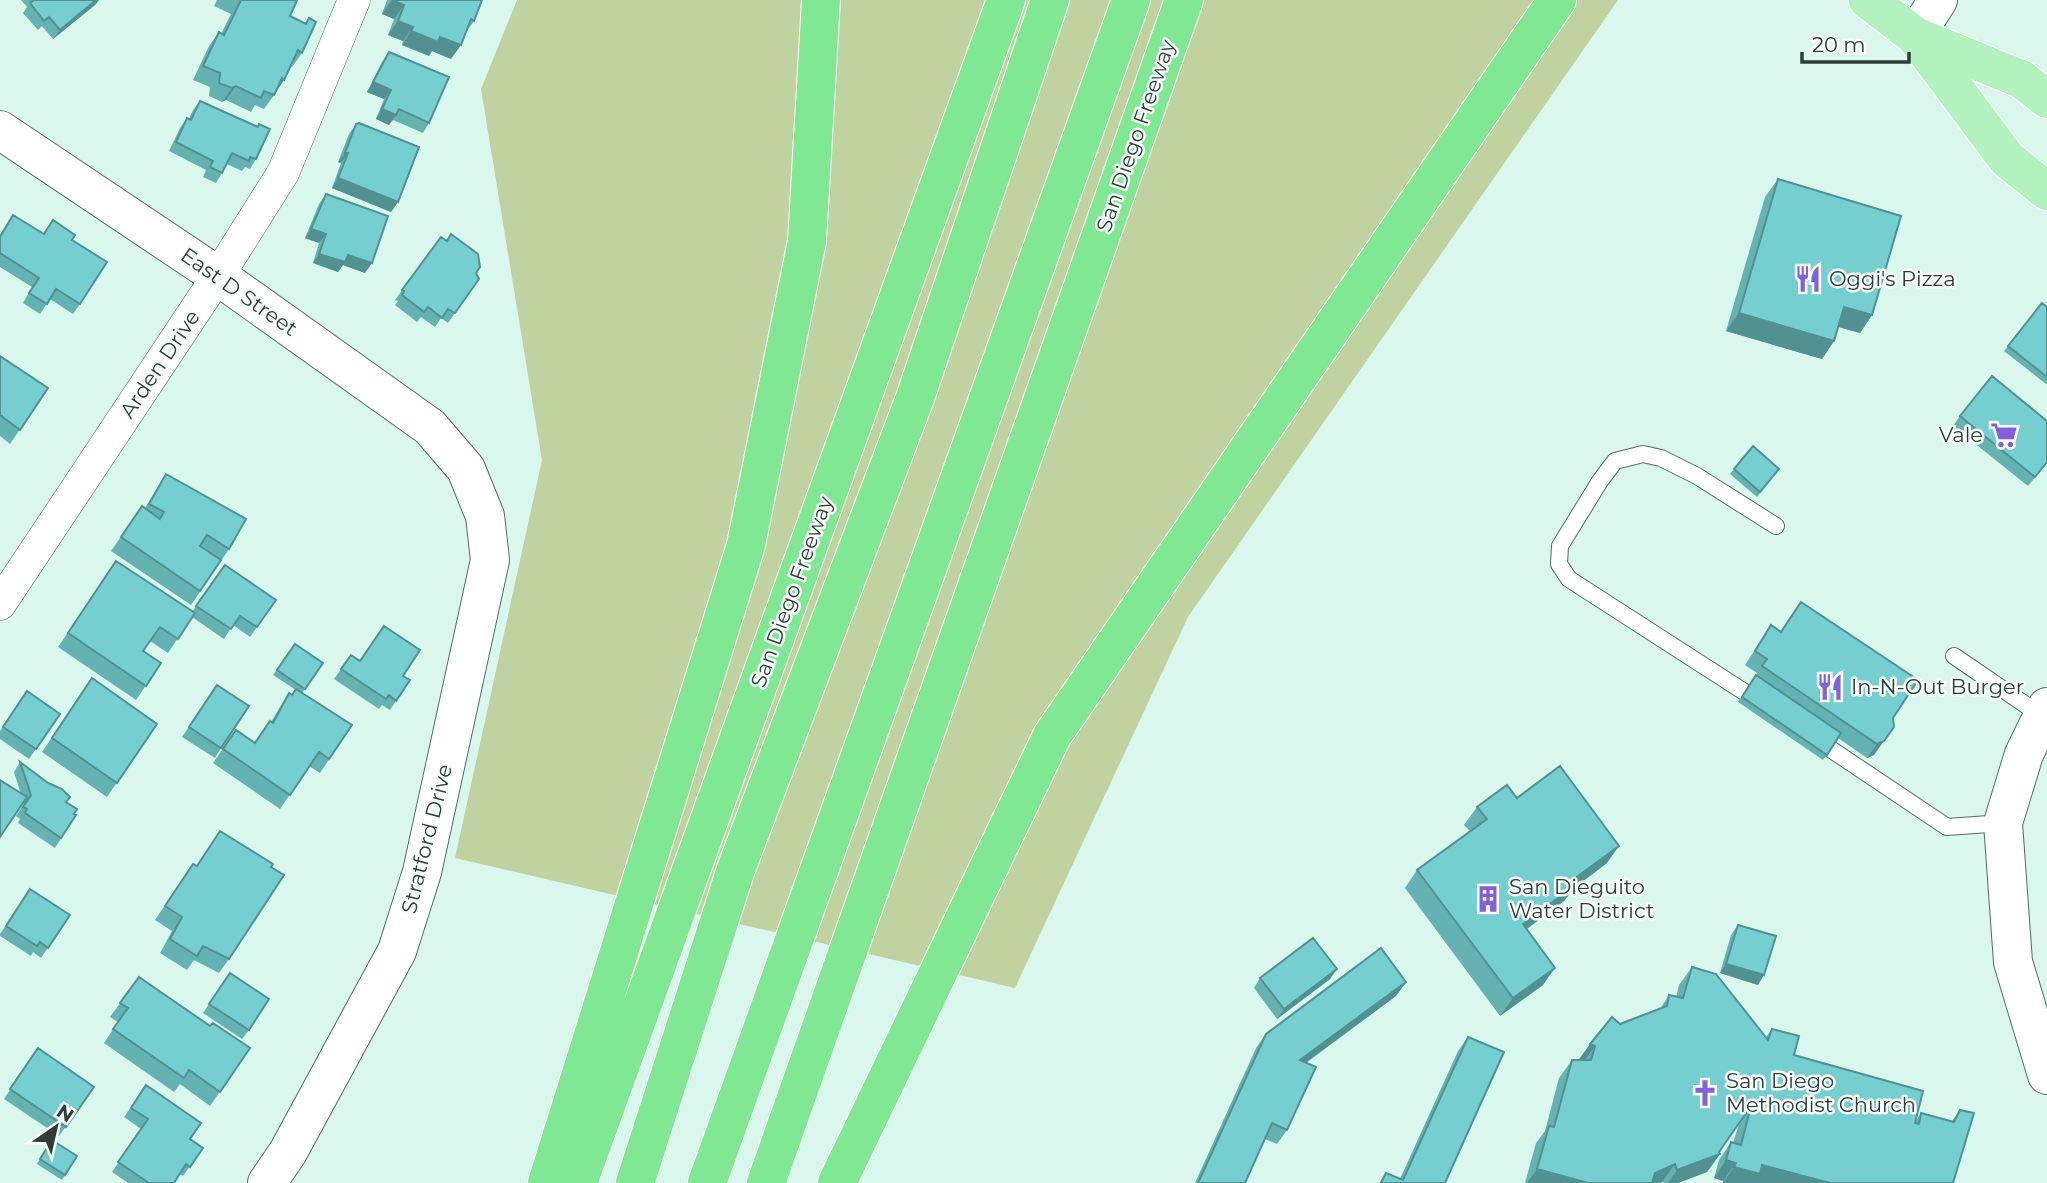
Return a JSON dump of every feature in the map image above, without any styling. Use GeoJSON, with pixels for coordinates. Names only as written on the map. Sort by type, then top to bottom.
{"type":"FeatureCollection","features":[{"type":"Feature","properties":{"kind":"highway"},"geometry":{"type":"LineString","coordinates":[[547,1183],[747,545],[807,241],[821,0]]}},
{"type":"Feature","properties":{"kind":"highway","name":"San Diego Freeway"},"geometry":{"type":"LineString","coordinates":[[578,1183],[1006,0]]}},
{"type":"Feature","properties":{"kind":"highway"},"geometry":{"type":"LineString","coordinates":[[635,1183],[736,869],[915,398],[1050,0]]}},
{"type":"Feature","properties":{"kind":"highway"},"geometry":{"type":"LineString","coordinates":[[707,1183],[1131,0]]}},
{"type":"Feature","properties":{"kind":"highway","name":"San Diego Freeway"},"geometry":{"type":"LineString","coordinates":[[766,1183],[1184,0]]}},
{"type":"Feature","properties":{"kind":"highway"},"geometry":{"type":"LineString","coordinates":[[837,1183],[1052,736],[1557,0]]}},
{"type":"Feature","properties":{"kind":"main road"},"geometry":{"type":"LineString","coordinates":[[1868,0],[1915,36],[2021,79],[2047,99]]}},
{"type":"Feature","properties":{"kind":"main road"},"geometry":{"type":"LineString","coordinates":[[1915,36],[2007,159],[2047,191]]}},
{"type":"Feature","properties":{"kind":"street","name":"Arden Drive"},"geometry":{"type":"LineString","coordinates":[[0,604],[284,173],[354,0]]}},
{"type":"Feature","properties":{"kind":"street"},"geometry":{"type":"LineString","coordinates":[[1915,36],[1938,0]]}},
{"type":"Feature","properties":{"kind":"street","name":"East D Street"},"geometry":{"type":"LineString","coordinates":[[0,130],[218,276],[430,427],[466,469]]}},
{"type":"Feature","properties":{"kind":"street","name":"Stratford Drive"},"geometry":{"type":"LineString","coordinates":[[267,1183],[288,1152],[397,951],[422,872],[490,560],[485,516],[466,469]]}},
{"type":"Feature","properties":{"kind":"street"},"geometry":{"type":"LineString","coordinates":[[2045,712],[2024,754],[2003,823],[2012,962],[2047,1075]]}},
{"type":"Feature","properties":{"kind":"lane"},"geometry":{"type":"LineString","coordinates":[[1776,526],[1697,477],[1661,458],[1643,454],[1615,460],[1560,546],[1559,564],[1569,579],[1777,713]]}},
{"type":"Feature","properties":{"kind":"lane"},"geometry":{"type":"LineString","coordinates":[[1954,656],[2045,712]]}},
{"type":"Feature","properties":{"kind":"lane"},"geometry":{"type":"LineString","coordinates":[[1798,728],[1947,827],[2003,823]]}},
{"type":"Feature","properties":{"kind":"green space"},"geometry":{"type":"Polygon","coordinates":[[[517,0],[1618,0],[1188,617],[1015,988],[455,858],[542,460],[481,89],[517,0]]]}},
{"type":"Feature","properties":{"kind":"building"},"geometry":{"type":"Polygon","coordinates":[[[34,0],[96,0],[60,30],[49,17],[44,21],[30,3],[34,0]]]}},
{"type":"Feature","properties":{"kind":"building"},"geometry":{"type":"Polygon","coordinates":[[[241,0],[297,0],[290,16],[306,24],[309,18],[316,22],[302,53],[298,50],[274,95],[264,91],[261,98],[236,86],[232,88],[219,83],[220,73],[203,66],[219,32],[224,35],[241,0]]]}},
{"type":"Feature","properties":{"kind":"building"},"geometry":{"type":"Polygon","coordinates":[[[392,0],[482,0],[461,45],[440,37],[438,42],[411,31],[413,27],[398,21],[404,5],[392,0]]]}},
{"type":"Feature","properties":{"kind":"building"},"geometry":{"type":"Polygon","coordinates":[[[389,52],[449,77],[429,123],[399,109],[396,115],[382,109],[391,90],[373,82],[389,52]]]}},
{"type":"Feature","properties":{"kind":"building"},"geometry":{"type":"Polygon","coordinates":[[[200,101],[258,127],[259,124],[270,129],[256,159],[250,157],[249,161],[232,153],[222,173],[210,167],[213,161],[176,142],[187,118],[191,120],[200,101]]]}},
{"type":"Feature","properties":{"kind":"building"},"geometry":{"type":"Polygon","coordinates":[[[356,124],[419,147],[398,202],[338,178],[356,124]]]}},
{"type":"Feature","properties":{"kind":"building","name":"Oggi's Pizza"},"geometry":{"type":"Polygon","coordinates":[[[1778,179],[1901,216],[1872,315],[1844,307],[1834,341],[1739,313],[1778,179]]]}},
{"type":"Feature","properties":{"kind":"building"},"geometry":{"type":"Polygon","coordinates":[[[326,194],[388,216],[372,263],[348,255],[345,262],[319,254],[326,234],[311,229],[326,194]]]}},
{"type":"Feature","properties":{"kind":"building"},"geometry":{"type":"Polygon","coordinates":[[[13,215],[44,234],[53,220],[75,235],[72,240],[107,262],[80,304],[56,289],[47,304],[29,293],[39,278],[0,253],[0,237],[13,215]]]}},
{"type":"Feature","properties":{"kind":"building"},"geometry":{"type":"Polygon","coordinates":[[[451,234],[478,254],[480,267],[476,273],[479,279],[455,313],[448,309],[442,318],[428,307],[424,312],[402,295],[402,290],[441,237],[447,241],[451,234]]]}},
{"type":"Feature","properties":{"kind":"building"},"geometry":{"type":"Polygon","coordinates":[[[2042,303],[2047,307],[2047,377],[2008,346],[2042,303]]]}},
{"type":"Feature","properties":{"kind":"building"},"geometry":{"type":"Polygon","coordinates":[[[0,356],[48,388],[20,430],[0,415],[0,356]]]}},
{"type":"Feature","properties":{"kind":"building"},"geometry":{"type":"Polygon","coordinates":[[[1992,376],[2047,421],[2047,462],[2035,477],[1960,416],[1992,376]]]}},
{"type":"Feature","properties":{"kind":"building"},"geometry":{"type":"Polygon","coordinates":[[[1753,446],[1779,469],[1760,492],[1734,469],[1753,446]]]}},
{"type":"Feature","properties":{"kind":"building"},"geometry":{"type":"Polygon","coordinates":[[[166,474],[246,519],[229,549],[207,535],[200,546],[221,560],[200,591],[121,537],[142,506],[160,519],[164,512],[149,504],[166,474]]]}},
{"type":"Feature","properties":{"kind":"building"},"geometry":{"type":"Polygon","coordinates":[[[116,561],[195,613],[178,639],[160,627],[143,651],[161,663],[146,686],[68,633],[116,561]]]}},
{"type":"Feature","properties":{"kind":"building"},"geometry":{"type":"Polygon","coordinates":[[[225,565],[276,600],[257,627],[240,616],[231,629],[196,606],[225,565]]]}},
{"type":"Feature","properties":{"kind":"building","name":"In-N-Out Burger"},"geometry":{"type":"Polygon","coordinates":[[[1801,602],[1918,680],[1893,718],[1894,727],[1884,741],[1877,744],[1762,666],[1767,659],[1755,651],[1771,625],[1781,632],[1801,602]]]}},
{"type":"Feature","properties":{"kind":"building"},"geometry":{"type":"Polygon","coordinates":[[[384,626],[420,650],[403,676],[410,680],[396,701],[389,695],[386,699],[341,669],[351,655],[360,661],[384,626]]]}},
{"type":"Feature","properties":{"kind":"building"},"geometry":{"type":"Polygon","coordinates":[[[295,644],[323,663],[305,689],[277,670],[295,644]]]}},
{"type":"Feature","properties":{"kind":"building"},"geometry":{"type":"Polygon","coordinates":[[[1756,675],[1841,733],[1827,755],[1742,697],[1756,675]]]}},
{"type":"Feature","properties":{"kind":"building"},"geometry":{"type":"Polygon","coordinates":[[[92,678],[157,724],[117,783],[52,738],[92,678]]]}},
{"type":"Feature","properties":{"kind":"building"},"geometry":{"type":"Polygon","coordinates":[[[217,685],[249,706],[221,748],[189,727],[217,685]]]}},
{"type":"Feature","properties":{"kind":"building"},"geometry":{"type":"Polygon","coordinates":[[[296,689],[352,725],[329,759],[319,752],[290,795],[223,749],[236,730],[255,743],[270,721],[273,723],[289,693],[292,695],[296,689]]]}},
{"type":"Feature","properties":{"kind":"building"},"geometry":{"type":"Polygon","coordinates":[[[27,691],[60,714],[36,749],[3,727],[27,691]]]}},
{"type":"Feature","properties":{"kind":"building"},"geometry":{"type":"Polygon","coordinates":[[[20,762],[48,783],[62,789],[70,797],[66,802],[77,809],[61,838],[25,813],[27,809],[23,807],[31,795],[20,762]]]}},
{"type":"Feature","properties":{"kind":"building","name":"San Dieguito Water District"},"geometry":{"type":"Polygon","coordinates":[[[1560,766],[1619,846],[1574,879],[1577,884],[1523,924],[1555,968],[1513,998],[1417,870],[1487,819],[1477,807],[1507,785],[1517,798],[1560,766]]]}},
{"type":"Feature","properties":{"kind":"building"},"geometry":{"type":"Polygon","coordinates":[[[0,780],[27,797],[0,837],[0,780]]]}},
{"type":"Feature","properties":{"kind":"building"},"geometry":{"type":"Polygon","coordinates":[[[220,831],[273,864],[271,867],[284,875],[229,959],[203,946],[197,956],[170,939],[182,917],[165,906],[193,864],[197,866],[220,831]]]}},
{"type":"Feature","properties":{"kind":"building"},"geometry":{"type":"Polygon","coordinates":[[[30,889],[70,915],[48,948],[40,942],[37,946],[6,926],[30,889]]]}},
{"type":"Feature","properties":{"kind":"building"},"geometry":{"type":"Polygon","coordinates":[[[1738,925],[1776,936],[1764,975],[1726,964],[1738,925]]]}},
{"type":"Feature","properties":{"kind":"building"},"geometry":{"type":"Polygon","coordinates":[[[1313,938],[1337,969],[1284,1009],[1260,978],[1313,938]]]}},
{"type":"Feature","properties":{"kind":"building"},"geometry":{"type":"Polygon","coordinates":[[[1381,948],[1406,982],[1300,1060],[1316,1067],[1287,1130],[1272,1123],[1245,1183],[1198,1183],[1266,1034],[1381,948]]]}},
{"type":"Feature","properties":{"kind":"building","name":"San Diego Methodist Church"},"geometry":{"type":"Polygon","coordinates":[[[1692,967],[1716,974],[1768,1040],[1772,1029],[1799,1036],[1794,1055],[1923,1091],[1915,1123],[1919,1124],[1921,1113],[1954,1122],[1960,1110],[1974,1113],[1953,1183],[1830,1183],[1762,1165],[1760,1174],[1734,1167],[1736,1163],[1726,1160],[1731,1142],[1741,1145],[1751,1106],[1720,1154],[1677,1170],[1675,1164],[1655,1173],[1652,1183],[1588,1183],[1537,1169],[1549,1126],[1554,1127],[1572,1060],[1591,1060],[1595,1046],[1590,1044],[1612,1017],[1620,1024],[1667,1006],[1669,995],[1683,998],[1692,967]]]}},
{"type":"Feature","properties":{"kind":"building"},"geometry":{"type":"Polygon","coordinates":[[[230,973],[269,999],[249,1030],[209,1004],[230,973]]]}},
{"type":"Feature","properties":{"kind":"building"},"geometry":{"type":"Polygon","coordinates":[[[139,977],[210,1026],[213,1023],[250,1048],[220,1092],[189,1070],[184,1078],[113,1029],[128,1008],[120,1003],[139,977]]]}},
{"type":"Feature","properties":{"kind":"building"},"geometry":{"type":"Polygon","coordinates":[[[1468,1037],[1504,1052],[1445,1183],[1381,1183],[1386,1173],[1403,1180],[1468,1037]]]}},
{"type":"Feature","properties":{"kind":"building"},"geometry":{"type":"Polygon","coordinates":[[[38,1048],[94,1087],[66,1127],[10,1089],[38,1048]]]}},
{"type":"Feature","properties":{"kind":"building"},"geometry":{"type":"Polygon","coordinates":[[[146,1085],[201,1123],[190,1139],[203,1148],[190,1167],[186,1164],[174,1183],[149,1183],[118,1162],[148,1119],[131,1108],[146,1085]]]}},
{"type":"Feature","properties":{"kind":"building"},"geometry":{"type":"Polygon","coordinates":[[[52,1140],[77,1156],[65,1175],[40,1159],[52,1140]]]}},
{"type":"Feature","properties":{"kind":"place","name":"Oggi's Pizza"},"geometry":{"type":"Point","coordinates":[1808,279]}},
{"type":"Feature","properties":{"kind":"place","name":"Vale"},"geometry":{"type":"Point","coordinates":[2004,435]}},
{"type":"Feature","properties":{"kind":"place","name":"In-N-Out Burger"},"geometry":{"type":"Point","coordinates":[1830,687]}},
{"type":"Feature","properties":{"kind":"place","name":"San Dieguito Water District"},"geometry":{"type":"Point","coordinates":[1488,899]}},
{"type":"Feature","properties":{"kind":"place","name":"San Diego Methodist Church"},"geometry":{"type":"Point","coordinates":[1705,1093]}}]}
